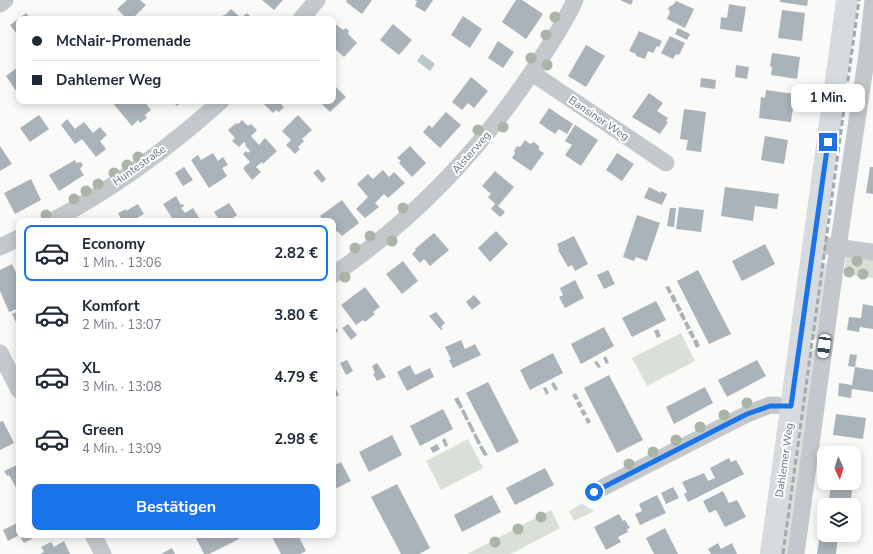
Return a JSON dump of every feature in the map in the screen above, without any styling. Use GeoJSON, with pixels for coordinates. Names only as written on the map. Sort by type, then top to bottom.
{"type":"FeatureCollection","features":[{"type":"Feature","properties":{"kind":"main road","name":"Dahlemer Weg"},"geometry":{"type":"LineString","coordinates":[[771,554],[847,0]]}},
{"type":"Feature","properties":{"kind":"street"},"geometry":{"type":"LineString","coordinates":[[0,4],[4,0]]}},
{"type":"Feature","properties":{"kind":"street"},"geometry":{"type":"LineString","coordinates":[[304,16],[317,0]]}},
{"type":"Feature","properties":{"kind":"street","name":"Alsterweg"},"geometry":{"type":"LineString","coordinates":[[336,273],[386,235],[437,189],[492,128],[532,73],[575,0]]}},
{"type":"Feature","properties":{"kind":"street"},"geometry":{"type":"LineString","coordinates":[[796,554],[838,247],[867,54],[873,0]]}},
{"type":"Feature","properties":{"kind":"street"},"geometry":{"type":"LineString","coordinates":[[844,25],[870,29]]}},
{"type":"Feature","properties":{"kind":"street"},"geometry":{"type":"LineString","coordinates":[[840,50],[867,54]]}},
{"type":"Feature","properties":{"kind":"street","name":"Bansiner Weg"},"geometry":{"type":"LineString","coordinates":[[532,73],[666,163]]}},
{"type":"Feature","properties":{"kind":"street"},"geometry":{"type":"LineString","coordinates":[[834,96],[860,99]]}},
{"type":"Feature","properties":{"kind":"street","name":"Huntestraße"},"geometry":{"type":"LineString","coordinates":[[57,218],[125,176],[172,142],[216,104]]}},
{"type":"Feature","properties":{"kind":"street"},"geometry":{"type":"LineString","coordinates":[[828,142],[854,145]]}},
{"type":"Feature","properties":{"kind":"street"},"geometry":{"type":"LineString","coordinates":[[823,175],[849,179]]}},
{"type":"Feature","properties":{"kind":"street"},"geometry":{"type":"LineString","coordinates":[[0,247],[16,239]]}},
{"type":"Feature","properties":{"kind":"street"},"geometry":{"type":"LineString","coordinates":[[813,244],[873,252]]}},
{"type":"Feature","properties":{"kind":"street"},"geometry":{"type":"LineString","coordinates":[[800,343],[824,346]]}},
{"type":"Feature","properties":{"kind":"street"},"geometry":{"type":"LineString","coordinates":[[0,353],[16,384]]}},
{"type":"Feature","properties":{"kind":"street"},"geometry":{"type":"LineString","coordinates":[[594,492],[747,414],[770,406],[791,406]]}},
{"type":"Feature","properties":{"kind":"street"},"geometry":{"type":"LineString","coordinates":[[95,538],[103,554]]}},
{"type":"Feature","properties":{"kind":"shaded area"},"geometry":{"type":"Polygon","coordinates":[[[422,54],[435,64],[430,71],[417,61],[422,54]]]}},
{"type":"Feature","properties":{"kind":"shaded area"},"geometry":{"type":"Polygon","coordinates":[[[846,256],[873,260],[873,278],[844,274],[846,256]]]}},
{"type":"Feature","properties":{"kind":"shaded area"},"geometry":{"type":"Polygon","coordinates":[[[818,262],[829,264],[818,338],[814,339],[810,338],[818,262]]]}},
{"type":"Feature","properties":{"kind":"shaded area"},"geometry":{"type":"Polygon","coordinates":[[[681,333],[695,361],[647,386],[632,358],[681,333]]]}},
{"type":"Feature","properties":{"kind":"shaded area"},"geometry":{"type":"Polygon","coordinates":[[[809,350],[814,350],[818,354],[789,554],[778,554],[809,350]]]}},
{"type":"Feature","properties":{"kind":"shaded area"},"geometry":{"type":"Polygon","coordinates":[[[468,439],[483,468],[441,490],[426,461],[468,439]]]}},
{"type":"Feature","properties":{"kind":"shaded area"},"geometry":{"type":"Polygon","coordinates":[[[582,504],[594,511],[574,521],[569,511],[582,504]]]}},
{"type":"Feature","properties":{"kind":"shaded area"},"geometry":{"type":"Polygon","coordinates":[[[551,510],[560,528],[511,554],[467,554],[551,510]]]}},
{"type":"Feature","properties":{"kind":"building"},"geometry":{"type":"Polygon","coordinates":[[[127,0],[140,0],[146,5],[135,16],[124,16],[117,9],[127,0]]]}},
{"type":"Feature","properties":{"kind":"building"},"geometry":{"type":"Polygon","coordinates":[[[262,0],[283,0],[274,10],[262,0]]]}},
{"type":"Feature","properties":{"kind":"building"},"geometry":{"type":"Polygon","coordinates":[[[347,0],[372,0],[362,14],[346,2],[347,0]]]}},
{"type":"Feature","properties":{"kind":"building"},"geometry":{"type":"Polygon","coordinates":[[[415,0],[433,0],[425,12],[415,6],[417,1],[415,0]]]}},
{"type":"Feature","properties":{"kind":"building"},"geometry":{"type":"Polygon","coordinates":[[[516,0],[522,0],[543,14],[526,39],[502,22],[516,0]]]}},
{"type":"Feature","properties":{"kind":"building"},"geometry":{"type":"Polygon","coordinates":[[[620,0],[633,0],[631,5],[620,0]]]}},
{"type":"Feature","properties":{"kind":"building"},"geometry":{"type":"Polygon","coordinates":[[[780,0],[808,0],[807,6],[780,2],[780,0]]]}},
{"type":"Feature","properties":{"kind":"building"},"geometry":{"type":"Polygon","coordinates":[[[676,1],[694,9],[685,28],[667,19],[670,12],[668,9],[676,1]]]}},
{"type":"Feature","properties":{"kind":"building"},"geometry":{"type":"Polygon","coordinates":[[[729,4],[746,7],[742,32],[720,29],[721,17],[727,18],[729,4]]]}},
{"type":"Feature","properties":{"kind":"building"},"geometry":{"type":"Polygon","coordinates":[[[231,9],[239,16],[221,16],[225,15],[231,9]]]}},
{"type":"Feature","properties":{"kind":"building"},"geometry":{"type":"Polygon","coordinates":[[[782,10],[805,13],[802,41],[778,38],[782,10]]]}},
{"type":"Feature","properties":{"kind":"building"},"geometry":{"type":"Polygon","coordinates":[[[463,16],[482,29],[470,48],[451,35],[463,16]]]}},
{"type":"Feature","properties":{"kind":"building"},"geometry":{"type":"Polygon","coordinates":[[[16,20],[16,33],[10,25],[16,20]]]}},
{"type":"Feature","properties":{"kind":"building"},"geometry":{"type":"Polygon","coordinates":[[[336,24],[343,30],[346,28],[349,31],[348,34],[357,43],[344,57],[336,50],[336,24]]]}},
{"type":"Feature","properties":{"kind":"building"},"geometry":{"type":"Polygon","coordinates":[[[393,24],[412,40],[399,55],[380,40],[393,24]]]}},
{"type":"Feature","properties":{"kind":"building"},"geometry":{"type":"Polygon","coordinates":[[[678,28],[690,34],[687,40],[675,34],[678,28]]]}},
{"type":"Feature","properties":{"kind":"building"},"geometry":{"type":"Polygon","coordinates":[[[639,31],[662,41],[653,53],[648,51],[645,59],[636,56],[636,54],[629,51],[639,31]]]}},
{"type":"Feature","properties":{"kind":"building"},"geometry":{"type":"Polygon","coordinates":[[[670,36],[685,43],[679,55],[676,54],[673,59],[661,53],[670,36]]]}},
{"type":"Feature","properties":{"kind":"building"},"geometry":{"type":"Polygon","coordinates":[[[498,41],[514,52],[503,68],[488,58],[498,41]]]}},
{"type":"Feature","properties":{"kind":"building"},"geometry":{"type":"Polygon","coordinates":[[[586,45],[605,56],[586,87],[568,76],[586,45]]]}},
{"type":"Feature","properties":{"kind":"building"},"geometry":{"type":"Polygon","coordinates":[[[772,53],[800,57],[797,79],[771,75],[772,67],[770,66],[772,53]]]}},
{"type":"Feature","properties":{"kind":"building"},"geometry":{"type":"Polygon","coordinates":[[[736,65],[749,67],[747,79],[735,77],[736,65]]]}},
{"type":"Feature","properties":{"kind":"building"},"geometry":{"type":"Polygon","coordinates":[[[16,68],[16,91],[6,76],[16,68]]]}},
{"type":"Feature","properties":{"kind":"building"},"geometry":{"type":"Polygon","coordinates":[[[471,77],[488,91],[474,108],[468,103],[462,110],[452,102],[471,77]]]}},
{"type":"Feature","properties":{"kind":"building"},"geometry":{"type":"Polygon","coordinates":[[[701,78],[716,80],[715,89],[700,87],[701,78]]]}},
{"type":"Feature","properties":{"kind":"building"},"geometry":{"type":"Polygon","coordinates":[[[336,87],[346,97],[330,112],[322,104],[336,104],[336,87]]]}},
{"type":"Feature","properties":{"kind":"building"},"geometry":{"type":"Polygon","coordinates":[[[766,90],[795,94],[791,122],[759,118],[761,97],[765,98],[766,90]]]}},
{"type":"Feature","properties":{"kind":"building"},"geometry":{"type":"Polygon","coordinates":[[[649,93],[663,103],[657,111],[668,118],[666,121],[668,122],[660,134],[632,117],[649,93]]]}},
{"type":"Feature","properties":{"kind":"building"},"geometry":{"type":"Polygon","coordinates":[[[114,104],[146,104],[151,110],[145,115],[147,118],[140,123],[138,120],[132,126],[114,104]]]}},
{"type":"Feature","properties":{"kind":"building"},"geometry":{"type":"Polygon","coordinates":[[[264,104],[281,104],[284,107],[279,112],[276,110],[273,113],[264,104]]]}},
{"type":"Feature","properties":{"kind":"building"},"geometry":{"type":"Polygon","coordinates":[[[549,108],[573,124],[567,134],[559,129],[555,134],[539,123],[549,108]]]}},
{"type":"Feature","properties":{"kind":"building"},"geometry":{"type":"Polygon","coordinates":[[[684,109],[706,112],[701,152],[686,150],[688,140],[680,139],[684,109]]]}},
{"type":"Feature","properties":{"kind":"building"},"geometry":{"type":"Polygon","coordinates":[[[446,112],[461,125],[440,148],[423,132],[429,125],[432,128],[446,112]]]}},
{"type":"Feature","properties":{"kind":"building"},"geometry":{"type":"Polygon","coordinates":[[[39,115],[49,129],[30,142],[20,128],[39,115]]]}},
{"type":"Feature","properties":{"kind":"building"},"geometry":{"type":"Polygon","coordinates":[[[298,115],[312,130],[302,139],[304,141],[298,147],[300,149],[295,154],[286,145],[291,140],[282,131],[298,115]]]}},
{"type":"Feature","properties":{"kind":"building"},"geometry":{"type":"Polygon","coordinates":[[[67,119],[75,129],[84,122],[93,133],[100,127],[107,135],[100,141],[106,149],[96,157],[82,139],[75,144],[61,125],[67,119]]]}},
{"type":"Feature","properties":{"kind":"building"},"geometry":{"type":"Polygon","coordinates":[[[242,120],[248,126],[251,124],[257,130],[251,136],[259,145],[265,138],[277,151],[263,164],[262,162],[256,167],[261,172],[252,180],[243,168],[250,162],[243,154],[246,151],[248,153],[250,151],[244,142],[239,147],[232,141],[235,138],[228,130],[242,120]]]}},
{"type":"Feature","properties":{"kind":"building"},"geometry":{"type":"Polygon","coordinates":[[[575,125],[598,140],[581,166],[565,155],[572,145],[565,141],[575,125]]]}},
{"type":"Feature","properties":{"kind":"building"},"geometry":{"type":"Polygon","coordinates":[[[765,136],[788,140],[784,164],[761,160],[765,136]]]}},
{"type":"Feature","properties":{"kind":"building"},"geometry":{"type":"Polygon","coordinates":[[[525,140],[530,144],[534,142],[539,146],[539,150],[544,153],[531,171],[512,158],[517,146],[520,147],[525,140]]]}},
{"type":"Feature","properties":{"kind":"building"},"geometry":{"type":"Polygon","coordinates":[[[0,146],[12,164],[0,171],[0,146]]]}},
{"type":"Feature","properties":{"kind":"building"},"geometry":{"type":"Polygon","coordinates":[[[410,146],[426,163],[412,177],[399,163],[401,161],[397,158],[410,146]]]}},
{"type":"Feature","properties":{"kind":"building"},"geometry":{"type":"Polygon","coordinates":[[[213,153],[218,161],[223,157],[228,165],[222,168],[227,176],[209,188],[191,160],[198,155],[201,160],[213,153]]]}},
{"type":"Feature","properties":{"kind":"building"},"geometry":{"type":"Polygon","coordinates":[[[617,153],[634,164],[622,181],[606,170],[617,153]]]}},
{"type":"Feature","properties":{"kind":"building"},"geometry":{"type":"Polygon","coordinates":[[[75,160],[76,163],[81,162],[83,165],[80,169],[84,175],[59,191],[49,175],[75,160]]]}},
{"type":"Feature","properties":{"kind":"building"},"geometry":{"type":"Polygon","coordinates":[[[184,167],[193,180],[183,186],[175,173],[184,167]]]}},
{"type":"Feature","properties":{"kind":"building"},"geometry":{"type":"Polygon","coordinates":[[[870,167],[873,167],[873,194],[866,193],[870,167]]]}},
{"type":"Feature","properties":{"kind":"building"},"geometry":{"type":"Polygon","coordinates":[[[318,169],[326,179],[322,183],[313,173],[318,169]]]}},
{"type":"Feature","properties":{"kind":"building"},"geometry":{"type":"Polygon","coordinates":[[[383,170],[389,177],[394,172],[405,183],[388,198],[384,194],[375,203],[379,207],[365,218],[356,209],[368,197],[357,184],[368,174],[373,179],[383,170]]]}},
{"type":"Feature","properties":{"kind":"building"},"geometry":{"type":"Polygon","coordinates":[[[495,171],[514,187],[498,206],[505,212],[500,217],[491,209],[495,204],[488,197],[491,194],[482,186],[495,171]]]}},
{"type":"Feature","properties":{"kind":"building"},"geometry":{"type":"Polygon","coordinates":[[[31,179],[41,200],[15,214],[4,193],[31,179]]]}},
{"type":"Feature","properties":{"kind":"building"},"geometry":{"type":"Polygon","coordinates":[[[649,187],[661,193],[661,191],[667,194],[662,205],[644,198],[649,187]]]}},
{"type":"Feature","properties":{"kind":"building"},"geometry":{"type":"Polygon","coordinates":[[[725,187],[779,194],[777,209],[755,206],[753,221],[721,216],[725,187]]]}},
{"type":"Feature","properties":{"kind":"building"},"geometry":{"type":"Polygon","coordinates":[[[176,196],[181,205],[183,204],[184,206],[181,208],[185,213],[193,208],[199,218],[172,218],[163,204],[176,196]]]}},
{"type":"Feature","properties":{"kind":"building"},"geometry":{"type":"Polygon","coordinates":[[[342,200],[359,223],[342,236],[337,231],[336,232],[336,218],[322,218],[320,216],[342,200]]]}},
{"type":"Feature","properties":{"kind":"building"},"geometry":{"type":"Polygon","coordinates":[[[229,203],[237,215],[233,218],[218,218],[214,212],[229,203]]]}},
{"type":"Feature","properties":{"kind":"building"},"geometry":{"type":"Polygon","coordinates":[[[138,204],[144,214],[137,218],[120,218],[118,213],[126,209],[126,211],[138,204]]]}},
{"type":"Feature","properties":{"kind":"building"},"geometry":{"type":"Polygon","coordinates":[[[679,207],[704,210],[701,232],[676,229],[679,207]]]}},
{"type":"Feature","properties":{"kind":"building"},"geometry":{"type":"Polygon","coordinates":[[[670,208],[676,208],[674,227],[667,226],[670,208]]]}},
{"type":"Feature","properties":{"kind":"building"},"geometry":{"type":"Polygon","coordinates":[[[637,215],[660,223],[647,261],[636,257],[634,261],[623,257],[637,215]]]}},
{"type":"Feature","properties":{"kind":"building"},"geometry":{"type":"Polygon","coordinates":[[[496,231],[508,244],[490,262],[478,248],[496,231]]]}},
{"type":"Feature","properties":{"kind":"building"},"geometry":{"type":"Polygon","coordinates":[[[434,233],[449,250],[430,266],[424,259],[420,263],[412,254],[416,250],[415,249],[434,233]]]}},
{"type":"Feature","properties":{"kind":"building"},"geometry":{"type":"Polygon","coordinates":[[[574,236],[588,264],[575,271],[572,265],[568,267],[558,250],[557,244],[574,236]]]}},
{"type":"Feature","properties":{"kind":"building"},"geometry":{"type":"Polygon","coordinates":[[[765,244],[775,264],[742,281],[732,261],[765,244]]]}},
{"type":"Feature","properties":{"kind":"building"},"geometry":{"type":"Polygon","coordinates":[[[403,261],[418,281],[402,294],[386,274],[403,261]]]}},
{"type":"Feature","properties":{"kind":"building"},"geometry":{"type":"Polygon","coordinates":[[[12,264],[16,273],[16,309],[9,312],[0,291],[0,270],[12,264]]]}},
{"type":"Feature","properties":{"kind":"building"},"geometry":{"type":"Polygon","coordinates":[[[608,270],[615,284],[604,289],[597,275],[608,270]]]}},
{"type":"Feature","properties":{"kind":"building"},"geometry":{"type":"Polygon","coordinates":[[[698,270],[731,334],[709,344],[677,281],[698,270]]]}},
{"type":"Feature","properties":{"kind":"building"},"geometry":{"type":"Polygon","coordinates":[[[575,280],[584,298],[565,308],[559,297],[563,295],[560,288],[575,280]]]}},
{"type":"Feature","properties":{"kind":"building"},"geometry":{"type":"Polygon","coordinates":[[[669,286],[672,292],[669,294],[665,287],[669,286]]]}},
{"type":"Feature","properties":{"kind":"building"},"geometry":{"type":"Polygon","coordinates":[[[365,287],[380,307],[373,312],[375,314],[365,322],[363,320],[356,325],[341,305],[365,287]]]}},
{"type":"Feature","properties":{"kind":"building"},"geometry":{"type":"Polygon","coordinates":[[[674,294],[677,301],[673,303],[670,296],[674,294]]]}},
{"type":"Feature","properties":{"kind":"building"},"geometry":{"type":"Polygon","coordinates":[[[474,295],[481,303],[472,310],[466,302],[474,295]]]}},
{"type":"Feature","properties":{"kind":"building"},"geometry":{"type":"Polygon","coordinates":[[[656,301],[666,320],[632,337],[622,318],[656,301]]]}},
{"type":"Feature","properties":{"kind":"building"},"geometry":{"type":"Polygon","coordinates":[[[678,303],[682,310],[678,312],[675,305],[678,303]]]}},
{"type":"Feature","properties":{"kind":"building"},"geometry":{"type":"Polygon","coordinates":[[[863,304],[873,306],[873,329],[860,327],[859,332],[847,330],[849,317],[861,318],[863,304]]]}},
{"type":"Feature","properties":{"kind":"building"},"geometry":{"type":"Polygon","coordinates":[[[16,312],[16,322],[12,314],[16,312]]]}},
{"type":"Feature","properties":{"kind":"building"},"geometry":{"type":"Polygon","coordinates":[[[436,312],[445,323],[441,327],[443,329],[441,330],[429,316],[436,312]]]}},
{"type":"Feature","properties":{"kind":"building"},"geometry":{"type":"Polygon","coordinates":[[[683,312],[686,319],[683,321],[679,314],[683,312]]]}},
{"type":"Feature","properties":{"kind":"building"},"geometry":{"type":"Polygon","coordinates":[[[687,321],[691,328],[687,330],[684,323],[687,321]]]}},
{"type":"Feature","properties":{"kind":"building"},"geometry":{"type":"Polygon","coordinates":[[[348,324],[357,335],[351,340],[342,328],[348,324]]]}},
{"type":"Feature","properties":{"kind":"building"},"geometry":{"type":"Polygon","coordinates":[[[604,327],[614,346],[581,364],[571,344],[604,327]]]}},
{"type":"Feature","properties":{"kind":"building"},"geometry":{"type":"Polygon","coordinates":[[[658,329],[661,336],[657,338],[654,331],[658,329]]]}},
{"type":"Feature","properties":{"kind":"building"},"geometry":{"type":"Polygon","coordinates":[[[692,330],[695,337],[692,339],[688,332],[692,330]]]}},
{"type":"Feature","properties":{"kind":"building"},"geometry":{"type":"Polygon","coordinates":[[[697,339],[700,346],[696,348],[693,341],[697,339]]]}},
{"type":"Feature","properties":{"kind":"building"},"geometry":{"type":"Polygon","coordinates":[[[461,340],[465,349],[475,344],[481,355],[453,368],[449,360],[451,359],[445,347],[461,340]]]}},
{"type":"Feature","properties":{"kind":"building"},"geometry":{"type":"Polygon","coordinates":[[[553,353],[563,373],[530,390],[520,370],[553,353]]]}},
{"type":"Feature","properties":{"kind":"building"},"geometry":{"type":"Polygon","coordinates":[[[850,354],[857,355],[855,367],[848,366],[850,354]]]}},
{"type":"Feature","properties":{"kind":"building"},"geometry":{"type":"Polygon","coordinates":[[[606,356],[609,363],[606,364],[603,358],[606,356]]]}},
{"type":"Feature","properties":{"kind":"building"},"geometry":{"type":"Polygon","coordinates":[[[347,360],[353,371],[346,375],[340,363],[347,360]]]}},
{"type":"Feature","properties":{"kind":"building"},"geometry":{"type":"Polygon","coordinates":[[[757,360],[766,376],[727,397],[718,380],[757,360]]]}},
{"type":"Feature","properties":{"kind":"building"},"geometry":{"type":"Polygon","coordinates":[[[597,361],[601,367],[598,368],[594,362],[597,361]]]}},
{"type":"Feature","properties":{"kind":"building"},"geometry":{"type":"Polygon","coordinates":[[[377,363],[386,377],[377,381],[373,374],[375,373],[372,366],[377,363]]]}},
{"type":"Feature","properties":{"kind":"building"},"geometry":{"type":"Polygon","coordinates":[[[410,365],[415,375],[430,368],[434,377],[407,391],[397,372],[410,365]]]}},
{"type":"Feature","properties":{"kind":"building"},"geometry":{"type":"Polygon","coordinates":[[[855,367],[873,370],[873,392],[852,389],[851,398],[838,396],[839,383],[852,385],[855,367]]]}},
{"type":"Feature","properties":{"kind":"building"},"geometry":{"type":"Polygon","coordinates":[[[609,375],[643,440],[617,453],[584,388],[609,375]]]}},
{"type":"Feature","properties":{"kind":"building"},"geometry":{"type":"Polygon","coordinates":[[[488,382],[519,442],[497,453],[466,393],[488,382]]]}},
{"type":"Feature","properties":{"kind":"building"},"geometry":{"type":"Polygon","coordinates":[[[554,382],[558,389],[555,391],[551,384],[554,382]]]}},
{"type":"Feature","properties":{"kind":"building"},"geometry":{"type":"Polygon","coordinates":[[[546,387],[549,393],[546,395],[543,388],[546,387]]]}},
{"type":"Feature","properties":{"kind":"building"},"geometry":{"type":"Polygon","coordinates":[[[705,387],[713,403],[674,424],[666,407],[705,387]]]}},
{"type":"Feature","properties":{"kind":"building"},"geometry":{"type":"Polygon","coordinates":[[[336,389],[339,395],[336,397],[336,389]]]}},
{"type":"Feature","properties":{"kind":"building"},"geometry":{"type":"Polygon","coordinates":[[[576,393],[579,399],[575,400],[572,395],[576,393]]]}},
{"type":"Feature","properties":{"kind":"building"},"geometry":{"type":"Polygon","coordinates":[[[458,397],[463,407],[460,409],[454,399],[458,397]]]}},
{"type":"Feature","properties":{"kind":"building"},"geometry":{"type":"Polygon","coordinates":[[[580,401],[583,406],[579,408],[576,403],[580,401]]]}},
{"type":"Feature","properties":{"kind":"building"},"geometry":{"type":"Polygon","coordinates":[[[443,409],[453,429],[420,446],[410,426],[443,409]]]}},
{"type":"Feature","properties":{"kind":"building"},"geometry":{"type":"Polygon","coordinates":[[[464,409],[469,419],[466,421],[461,411],[464,409]]]}},
{"type":"Feature","properties":{"kind":"building"},"geometry":{"type":"Polygon","coordinates":[[[584,409],[587,414],[583,416],[580,411],[584,409]]]}},
{"type":"Feature","properties":{"kind":"building"},"geometry":{"type":"Polygon","coordinates":[[[836,414],[866,418],[863,439],[833,435],[836,414]]]}},
{"type":"Feature","properties":{"kind":"building"},"geometry":{"type":"Polygon","coordinates":[[[588,417],[591,422],[587,424],[585,419],[588,417]]]}},
{"type":"Feature","properties":{"kind":"building"},"geometry":{"type":"Polygon","coordinates":[[[3,421],[14,443],[0,450],[0,422],[3,421]]]}},
{"type":"Feature","properties":{"kind":"building"},"geometry":{"type":"Polygon","coordinates":[[[470,421],[475,431],[472,433],[467,423],[470,421]]]}},
{"type":"Feature","properties":{"kind":"building"},"geometry":{"type":"Polygon","coordinates":[[[476,433],[481,443],[478,445],[473,435],[476,433]]]}},
{"type":"Feature","properties":{"kind":"building"},"geometry":{"type":"Polygon","coordinates":[[[392,435],[402,455],[369,472],[359,452],[392,435]]]}},
{"type":"Feature","properties":{"kind":"building"},"geometry":{"type":"Polygon","coordinates":[[[445,438],[448,445],[445,447],[442,440],[445,438]]]}},
{"type":"Feature","properties":{"kind":"building"},"geometry":{"type":"Polygon","coordinates":[[[437,444],[440,449],[433,453],[430,448],[437,444]]]}},
{"type":"Feature","properties":{"kind":"building"},"geometry":{"type":"Polygon","coordinates":[[[482,445],[488,455],[484,456],[479,447],[482,445]]]}},
{"type":"Feature","properties":{"kind":"building"},"geometry":{"type":"Polygon","coordinates":[[[729,458],[731,462],[736,460],[744,474],[688,502],[684,494],[687,492],[682,482],[704,473],[708,481],[715,478],[710,468],[729,458]]]}},
{"type":"Feature","properties":{"kind":"building"},"geometry":{"type":"Polygon","coordinates":[[[341,462],[351,481],[336,488],[336,464],[341,462]]]}},
{"type":"Feature","properties":{"kind":"building"},"geometry":{"type":"Polygon","coordinates":[[[16,465],[16,487],[9,475],[7,476],[4,471],[16,465]]]}},
{"type":"Feature","properties":{"kind":"building"},"geometry":{"type":"Polygon","coordinates":[[[545,468],[554,485],[515,505],[506,488],[545,468]]]}},
{"type":"Feature","properties":{"kind":"building"},"geometry":{"type":"Polygon","coordinates":[[[397,484],[430,548],[419,554],[401,554],[371,497],[397,484]]]}},
{"type":"Feature","properties":{"kind":"building"},"geometry":{"type":"Polygon","coordinates":[[[673,487],[679,498],[666,504],[661,493],[673,487]]]}},
{"type":"Feature","properties":{"kind":"building"},"geometry":{"type":"Polygon","coordinates":[[[830,490],[852,490],[851,498],[829,498],[830,490]]]}},
{"type":"Feature","properties":{"kind":"building"},"geometry":{"type":"Polygon","coordinates":[[[723,491],[729,503],[737,500],[746,517],[725,527],[716,510],[709,513],[703,501],[723,491]]]}},
{"type":"Feature","properties":{"kind":"building"},"geometry":{"type":"Polygon","coordinates":[[[492,495],[501,512],[462,532],[454,515],[492,495]]]}},
{"type":"Feature","properties":{"kind":"building"},"geometry":{"type":"Polygon","coordinates":[[[657,495],[666,513],[640,525],[635,514],[642,511],[639,504],[657,495]]]}},
{"type":"Feature","properties":{"kind":"building"},"geometry":{"type":"Polygon","coordinates":[[[619,514],[630,528],[627,529],[628,532],[618,537],[621,542],[606,550],[594,527],[619,514]]]}},
{"type":"Feature","properties":{"kind":"building"},"geometry":{"type":"Polygon","coordinates":[[[16,524],[16,537],[8,541],[3,530],[16,524]]]}},
{"type":"Feature","properties":{"kind":"building"},"geometry":{"type":"Polygon","coordinates":[[[665,528],[678,554],[654,554],[646,538],[665,528]]]}},
{"type":"Feature","properties":{"kind":"building"},"geometry":{"type":"Polygon","coordinates":[[[21,538],[33,538],[24,543],[21,538]]]}},
{"type":"Feature","properties":{"kind":"building"},"geometry":{"type":"Polygon","coordinates":[[[196,538],[239,539],[209,554],[204,554],[196,538]]]}},
{"type":"Feature","properties":{"kind":"building"},"geometry":{"type":"Polygon","coordinates":[[[273,538],[300,538],[306,551],[300,554],[281,554],[273,538]]]}},
{"type":"Feature","properties":{"kind":"building"},"geometry":{"type":"Polygon","coordinates":[[[64,541],[70,554],[40,554],[44,552],[41,547],[51,542],[54,547],[64,541]]]}},
{"type":"Feature","properties":{"kind":"building"},"geometry":{"type":"Polygon","coordinates":[[[819,542],[837,542],[836,554],[817,554],[819,542]]]}},
{"type":"Feature","properties":{"kind":"building"},"geometry":{"type":"Polygon","coordinates":[[[718,543],[721,549],[732,543],[737,554],[711,554],[708,549],[718,543]]]}},
{"type":"Feature","properties":{"kind":"building"},"geometry":{"type":"Polygon","coordinates":[[[172,548],[175,554],[161,554],[172,548]]]}},
{"type":"Feature","properties":{"kind":"railway"},"geometry":{"type":"LineString","coordinates":[[783,554],[859,0]]}},
{"type":"Feature","properties":{"kind":"route"},"geometry":{"type":"LineString","coordinates":[[594,492],[747,414],[770,406],[791,406],[828,142]]}}]}
